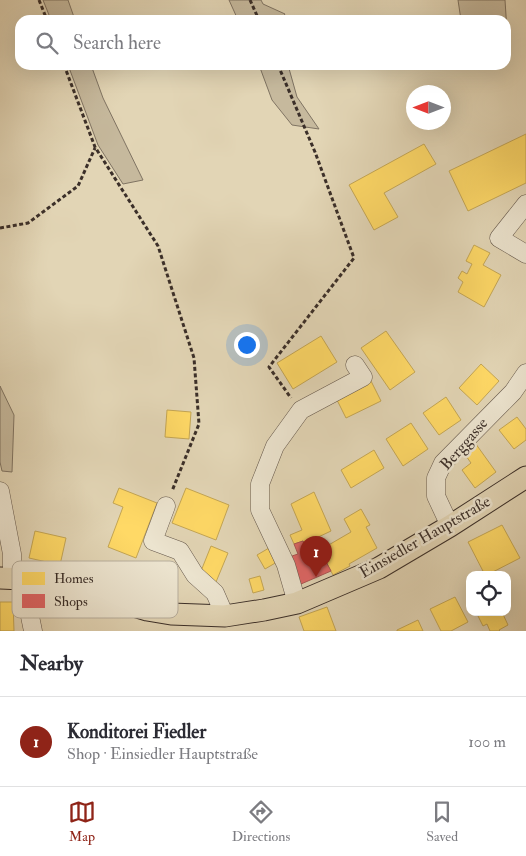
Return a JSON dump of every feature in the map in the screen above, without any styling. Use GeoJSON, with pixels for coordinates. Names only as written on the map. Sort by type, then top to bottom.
{"type":"FeatureCollection","features":[{"type":"Feature","properties":{"kind":"main road","name":"Einsiedler Hauptstraße"},"geometry":{"type":"LineString","coordinates":[[178,614],[225,616],[296,603],[379,568],[450,526],[526,477]]}},
{"type":"Feature","properties":{"kind":"street"},"geometry":{"type":"LineString","coordinates":[[526,204],[499,238],[526,254]]}},
{"type":"Feature","properties":{"kind":"street"},"geometry":{"type":"LineString","coordinates":[[296,603],[286,565],[260,510],[260,484],[275,446],[301,410],[362,377],[355,365]]}},
{"type":"Feature","properties":{"kind":"street","name":"Berggasse"},"geometry":{"type":"LineString","coordinates":[[450,526],[436,496],[436,478],[443,462],[513,392],[526,373]]}},
{"type":"Feature","properties":{"kind":"street"},"geometry":{"type":"LineString","coordinates":[[0,491],[12,554],[12,578]]}},
{"type":"Feature","properties":{"kind":"street"},"geometry":{"type":"LineString","coordinates":[[166,506],[153,541],[180,552],[195,575],[216,593],[225,616]]}},
{"type":"Feature","properties":{"kind":"street"},"geometry":{"type":"LineString","coordinates":[[30,618],[33,631]]}},
{"type":"Feature","properties":{"kind":"path"},"geometry":{"type":"LineString","coordinates":[[39,0],[45,15]]}},
{"type":"Feature","properties":{"kind":"path"},"geometry":{"type":"LineString","coordinates":[[250,0],[257,15]]}},
{"type":"Feature","properties":{"kind":"path"},"geometry":{"type":"LineString","coordinates":[[66,70],[95,147],[158,246],[194,358],[199,424],[166,506]]}},
{"type":"Feature","properties":{"kind":"path"},"geometry":{"type":"LineString","coordinates":[[280,70],[315,152],[354,258],[269,367],[301,410]]}},
{"type":"Feature","properties":{"kind":"path"},"geometry":{"type":"LineString","coordinates":[[0,228],[28,223],[78,186],[95,147]]}},
{"type":"Feature","properties":{"kind":"shaded area"},"geometry":{"type":"Polygon","coordinates":[[[43,0],[68,0],[73,15],[49,15],[43,0]]]}},
{"type":"Feature","properties":{"kind":"shaded area"},"geometry":{"type":"Polygon","coordinates":[[[229,0],[261,0],[263,4],[285,14],[284,15],[236,15],[229,0]]]}},
{"type":"Feature","properties":{"kind":"shaded area"},"geometry":{"type":"Polygon","coordinates":[[[458,0],[505,0],[506,15],[460,15],[458,0]]]}},
{"type":"Feature","properties":{"kind":"shaded area"},"geometry":{"type":"Polygon","coordinates":[[[70,70],[93,70],[103,98],[143,180],[123,184],[98,145],[70,70]]]}},
{"type":"Feature","properties":{"kind":"shaded area"},"geometry":{"type":"Polygon","coordinates":[[[261,70],[289,70],[297,97],[319,129],[292,125],[272,100],[261,70]]]}},
{"type":"Feature","properties":{"kind":"shaded area"},"geometry":{"type":"Polygon","coordinates":[[[0,386],[14,415],[12,472],[2,471],[0,462],[0,386]]]}},
{"type":"Feature","properties":{"kind":"building: Homes"},"geometry":{"type":"Polygon","coordinates":[[[526,134],[526,183],[468,211],[449,171],[526,134]]]}},
{"type":"Feature","properties":{"kind":"building: Homes"},"geometry":{"type":"Polygon","coordinates":[[[424,144],[436,164],[384,193],[398,217],[374,230],[349,185],[424,144]]]}},
{"type":"Feature","properties":{"kind":"building: Homes"},"geometry":{"type":"Polygon","coordinates":[[[474,245],[490,253],[483,265],[501,275],[484,307],[458,292],[463,282],[458,278],[462,271],[467,274],[472,264],[466,261],[474,245]]]}},
{"type":"Feature","properties":{"kind":"building: Homes"},"geometry":{"type":"Polygon","coordinates":[[[386,331],[415,372],[390,390],[361,348],[386,331]]]}},
{"type":"Feature","properties":{"kind":"building: Homes"},"geometry":{"type":"Polygon","coordinates":[[[321,336],[337,362],[293,389],[277,363],[321,336]]]}},
{"type":"Feature","properties":{"kind":"building: Homes"},"geometry":{"type":"Polygon","coordinates":[[[481,364],[499,381],[477,405],[459,388],[481,364]]]}},
{"type":"Feature","properties":{"kind":"building: Homes"},"geometry":{"type":"Polygon","coordinates":[[[370,379],[381,401],[346,418],[335,396],[370,379]]]}},
{"type":"Feature","properties":{"kind":"building: Homes"},"geometry":{"type":"Polygon","coordinates":[[[446,397],[461,420],[439,435],[423,413],[446,397]]]}},
{"type":"Feature","properties":{"kind":"building: Homes"},"geometry":{"type":"Polygon","coordinates":[[[167,410],[191,412],[189,439],[165,437],[167,410]]]}},
{"type":"Feature","properties":{"kind":"building: Homes"},"geometry":{"type":"Polygon","coordinates":[[[517,417],[526,429],[526,440],[514,449],[499,430],[517,417]]]}},
{"type":"Feature","properties":{"kind":"building: Homes"},"geometry":{"type":"Polygon","coordinates":[[[411,423],[428,449],[403,466],[386,439],[411,423]]]}},
{"type":"Feature","properties":{"kind":"building: Homes"},"geometry":{"type":"Polygon","coordinates":[[[473,440],[496,472],[475,488],[462,470],[471,463],[461,449],[473,440]]]}},
{"type":"Feature","properties":{"kind":"building: Homes"},"geometry":{"type":"Polygon","coordinates":[[[374,450],[384,468],[351,488],[341,470],[374,450]]]}},
{"type":"Feature","properties":{"kind":"building: Homes"},"geometry":{"type":"Polygon","coordinates":[[[119,488],[157,503],[136,558],[108,547],[123,507],[113,503],[119,488]]]}},
{"type":"Feature","properties":{"kind":"building: Homes"},"geometry":{"type":"Polygon","coordinates":[[[186,488],[229,505],[216,540],[172,523],[186,488]]]}},
{"type":"Feature","properties":{"kind":"building: Homes"},"geometry":{"type":"Polygon","coordinates":[[[314,492],[331,531],[314,539],[317,545],[307,549],[303,541],[294,544],[290,535],[302,530],[291,504],[314,492]]]}},
{"type":"Feature","properties":{"kind":"building: Homes"},"geometry":{"type":"Polygon","coordinates":[[[361,509],[370,525],[366,527],[377,548],[333,575],[320,550],[351,532],[344,519],[361,509]]]}},
{"type":"Feature","properties":{"kind":"building: Homes"},"geometry":{"type":"Polygon","coordinates":[[[502,525],[520,558],[495,571],[483,571],[468,542],[502,525]]]}},
{"type":"Feature","properties":{"kind":"building: Homes"},"geometry":{"type":"Polygon","coordinates":[[[35,531],[66,538],[61,561],[42,561],[29,558],[35,531]]]}},
{"type":"Feature","properties":{"kind":"building: Homes"},"geometry":{"type":"Polygon","coordinates":[[[211,546],[228,553],[216,582],[199,576],[211,546]]]}},
{"type":"Feature","properties":{"kind":"building: Homes"},"geometry":{"type":"Polygon","coordinates":[[[269,548],[277,562],[265,569],[257,555],[269,548]]]}},
{"type":"Feature","properties":{"kind":"building: Homes"},"geometry":{"type":"Polygon","coordinates":[[[260,576],[264,590],[253,593],[249,579],[260,576]]]}},
{"type":"Feature","properties":{"kind":"building: Homes"},"geometry":{"type":"Polygon","coordinates":[[[455,597],[468,622],[451,631],[441,631],[430,609],[455,597]]]}},
{"type":"Feature","properties":{"kind":"building: Homes"},"geometry":{"type":"Polygon","coordinates":[[[0,602],[12,602],[14,631],[0,631],[0,602]]]}},
{"type":"Feature","properties":{"kind":"building: Homes"},"geometry":{"type":"Polygon","coordinates":[[[327,607],[336,631],[304,631],[299,617],[327,607]]]}},
{"type":"Feature","properties":{"kind":"building: Homes"},"geometry":{"type":"Polygon","coordinates":[[[478,616],[504,616],[508,625],[500,631],[490,631],[487,624],[483,626],[478,616]]]}},
{"type":"Feature","properties":{"kind":"building: Homes"},"geometry":{"type":"Polygon","coordinates":[[[418,620],[423,631],[397,631],[397,630],[418,620]]]}},
{"type":"Feature","properties":{"kind":"building: Shops"},"geometry":{"type":"Polygon","coordinates":[[[303,541],[307,549],[317,545],[331,571],[301,584],[289,557],[298,554],[294,544],[303,541]]]}},
{"type":"Feature","properties":{"kind":"place","name":"Konditorei Fiedler"},"geometry":{"type":"Point","coordinates":[316,577]}}]}
